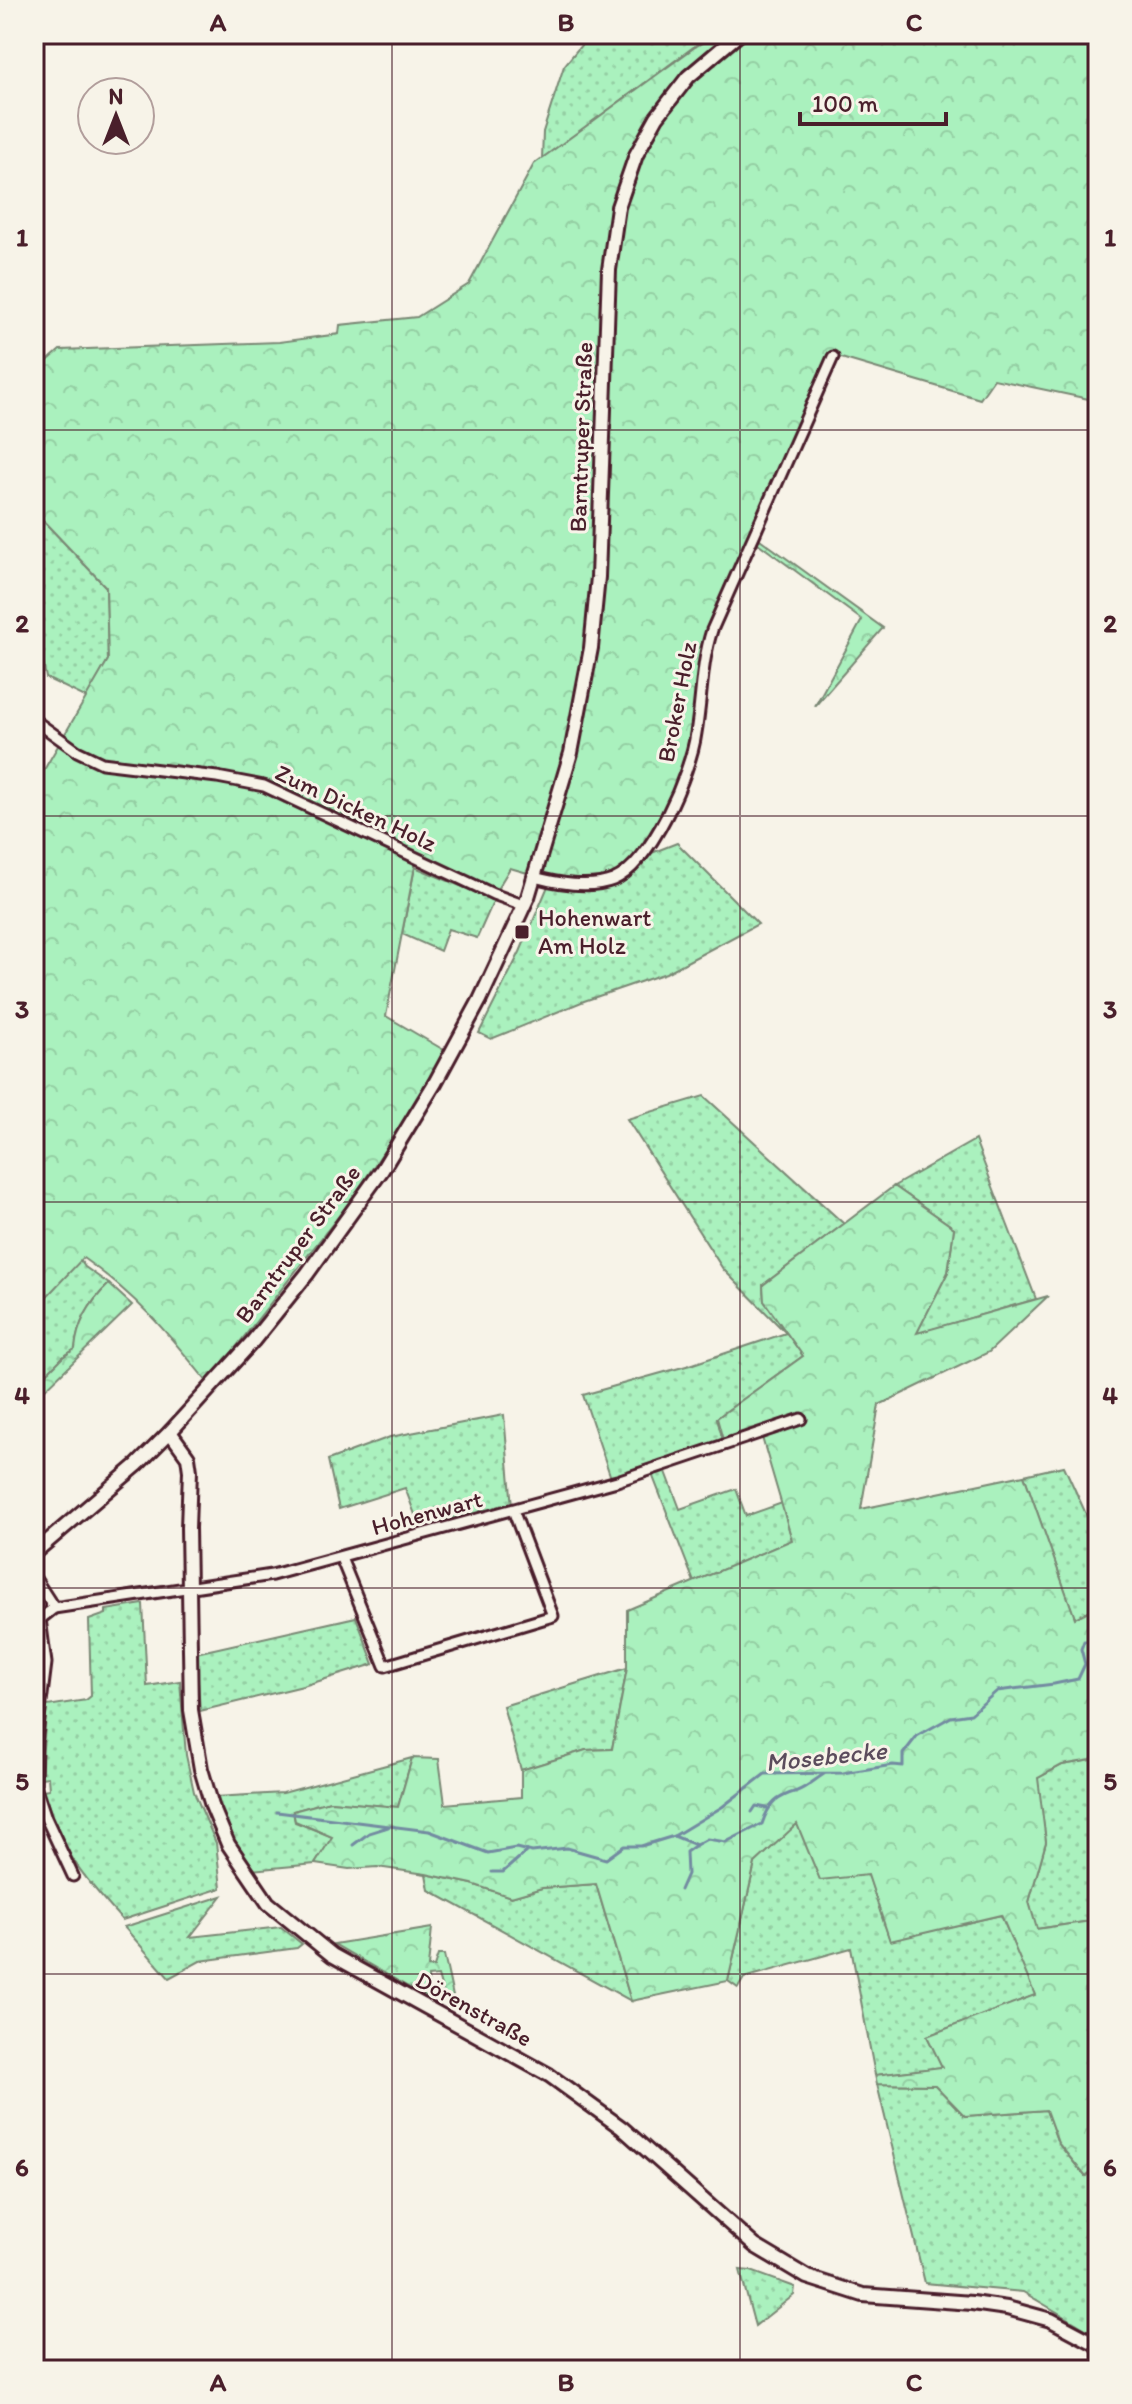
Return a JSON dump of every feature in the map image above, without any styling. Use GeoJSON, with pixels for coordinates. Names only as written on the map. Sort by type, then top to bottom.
{"type":"FeatureCollection","features":[{"type":"Feature","properties":{"kind":"main road","name":"Barntruper Straße"},"geometry":{"type":"LineString","coordinates":[[34,1553],[137,1465],[170,1432],[281,1308],[333,1240],[419,1111],[466,1027],[523,905],[566,777],[591,648],[598,577],[609,279],[618,207],[636,155],[657,117],[688,77],[739,34]]}},
{"type":"Feature","properties":{"kind":"main road","name":"Dörenstraße"},"geometry":{"type":"LineString","coordinates":[[170,1432],[188,1457],[190,1471],[188,1587],[191,1710],[201,1769],[228,1844],[268,1903],[332,1955],[549,2075],[622,2128],[755,2246],[807,2277],[863,2295],[1007,2308],[1051,2320],[1098,2345]]}},
{"type":"Feature","properties":{"kind":"street","name":"Broker Holz"},"geometry":{"type":"LineString","coordinates":[[534,877],[586,884],[612,881],[640,858],[659,828],[692,754],[705,653],[712,630],[833,357]]}},
{"type":"Feature","properties":{"kind":"street","name":"Zum Dicken Holz"},"geometry":{"type":"LineString","coordinates":[[34,720],[77,751],[102,763],[264,786],[480,888],[523,905]]}},
{"type":"Feature","properties":{"kind":"street","name":"Hohenwart"},"geometry":{"type":"LineString","coordinates":[[54,1608],[272,1575],[341,1558],[413,1535],[617,1481],[801,1419]]}},
{"type":"Feature","properties":{"kind":"street"},"geometry":{"type":"LineString","coordinates":[[341,1558],[385,1666],[553,1616],[513,1510]]}},
{"type":"Feature","properties":{"kind":"street"},"geometry":{"type":"LineString","coordinates":[[34,1577],[54,1608],[40,1619],[46,1663],[34,1775],[46,1818],[73,1876]]}},
{"type":"Feature","properties":{"kind":"green space"},"geometry":{"type":"Polygon","coordinates":[[[590,34],[711,34],[542,159],[543,132],[564,66],[590,34]]]}},
{"type":"Feature","properties":{"kind":"green space"},"geometry":{"type":"Polygon","coordinates":[[[718,34],[1098,34],[1098,401],[994,379],[980,399],[831,355],[710,630],[695,735],[671,799],[656,827],[638,856],[625,869],[606,880],[545,878],[510,868],[493,896],[416,861],[386,1016],[449,1053],[352,1199],[208,1383],[150,1316],[83,1258],[34,1310],[34,787],[108,660],[106,587],[34,511],[34,373],[60,350],[279,342],[339,334],[340,325],[417,317],[469,284],[534,164],[695,47],[718,34]]]}},
{"type":"Feature","properties":{"kind":"green space"},"geometry":{"type":"Polygon","coordinates":[[[34,511],[106,587],[108,660],[87,698],[46,678],[38,636],[34,634],[34,511]]]}},
{"type":"Feature","properties":{"kind":"green space"},"geometry":{"type":"Polygon","coordinates":[[[757,537],[883,628],[815,706],[862,620],[755,541],[757,537]]]}},
{"type":"Feature","properties":{"kind":"green space"},"geometry":{"type":"Polygon","coordinates":[[[677,843],[758,924],[666,973],[584,1001],[491,1039],[479,1033],[520,952],[548,886],[599,886],[644,856],[677,843]]]}},
{"type":"Feature","properties":{"kind":"green space"},"geometry":{"type":"Polygon","coordinates":[[[415,867],[494,900],[477,938],[448,929],[440,951],[402,934],[415,867]]]}},
{"type":"Feature","properties":{"kind":"green space"},"geometry":{"type":"Polygon","coordinates":[[[704,1096],[844,1224],[763,1285],[764,1301],[803,1356],[717,1418],[723,1440],[611,1478],[583,1395],[690,1365],[786,1333],[723,1269],[627,1119],[704,1096]]]}},
{"type":"Feature","properties":{"kind":"green space"},"geometry":{"type":"Polygon","coordinates":[[[975,1140],[1036,1299],[916,1334],[948,1272],[954,1228],[894,1186],[975,1140]]]}},
{"type":"Feature","properties":{"kind":"green space"},"geometry":{"type":"Polygon","coordinates":[[[894,1186],[954,1228],[948,1272],[917,1333],[1048,1296],[989,1352],[879,1405],[861,1509],[1024,1475],[1075,1618],[1098,1606],[1098,1753],[1091,1760],[1062,1765],[1038,1778],[1046,1842],[1029,1902],[1037,1929],[1098,1920],[1098,2166],[1086,2177],[1058,2143],[1046,2110],[965,2116],[935,2085],[877,2084],[875,2075],[942,2067],[927,2036],[1035,1995],[1001,1915],[890,1941],[868,1875],[820,1880],[797,1824],[755,1863],[728,1981],[631,2001],[596,1884],[542,1888],[511,1897],[426,1874],[377,1867],[349,1869],[315,1864],[332,1837],[295,1821],[293,1811],[330,1801],[398,1807],[412,1758],[439,1759],[445,1804],[521,1797],[521,1770],[586,1750],[612,1749],[627,1668],[627,1610],[792,1540],[761,1434],[723,1440],[717,1418],[803,1356],[764,1301],[763,1285],[894,1186]]]}},
{"type":"Feature","properties":{"kind":"green space"},"geometry":{"type":"Polygon","coordinates":[[[80,1260],[109,1284],[86,1314],[78,1330],[75,1349],[34,1386],[34,1310],[80,1260]]]}},
{"type":"Feature","properties":{"kind":"green space"},"geometry":{"type":"Polygon","coordinates":[[[109,1284],[132,1305],[34,1400],[34,1386],[75,1349],[78,1330],[86,1314],[109,1284]]]}},
{"type":"Feature","properties":{"kind":"green space"},"geometry":{"type":"Polygon","coordinates":[[[504,1415],[512,1507],[419,1525],[405,1488],[339,1509],[328,1460],[390,1437],[504,1415]]]}},
{"type":"Feature","properties":{"kind":"green space"},"geometry":{"type":"Polygon","coordinates":[[[1064,1466],[1098,1540],[1098,1606],[1075,1619],[1024,1475],[1064,1466]]]}},
{"type":"Feature","properties":{"kind":"green space"},"geometry":{"type":"Polygon","coordinates":[[[665,1469],[680,1509],[736,1489],[746,1516],[782,1503],[792,1540],[694,1582],[652,1474],[665,1469]]]}},
{"type":"Feature","properties":{"kind":"green space"},"geometry":{"type":"Polygon","coordinates":[[[143,1604],[147,1686],[180,1681],[186,1755],[194,1792],[216,1843],[221,1888],[122,1920],[95,1890],[64,1845],[42,1790],[49,1789],[48,1777],[40,1778],[47,1706],[86,1700],[91,1696],[89,1620],[106,1614],[106,1610],[143,1604]]]}},
{"type":"Feature","properties":{"kind":"green space"},"geometry":{"type":"Polygon","coordinates":[[[356,1617],[374,1664],[303,1686],[200,1711],[196,1653],[356,1617]]]}},
{"type":"Feature","properties":{"kind":"green space"},"geometry":{"type":"Polygon","coordinates":[[[627,1668],[612,1749],[586,1750],[521,1770],[503,1706],[627,1668]]]}},
{"type":"Feature","properties":{"kind":"green space"},"geometry":{"type":"Polygon","coordinates":[[[1098,1753],[1098,1920],[1036,1929],[1029,1902],[1046,1842],[1037,1778],[1062,1765],[1091,1760],[1098,1753]]]}},
{"type":"Feature","properties":{"kind":"green space"},"geometry":{"type":"Polygon","coordinates":[[[412,1758],[398,1807],[330,1801],[293,1811],[295,1822],[333,1837],[315,1864],[251,1870],[230,1835],[216,1797],[283,1793],[412,1758]]]}},
{"type":"Feature","properties":{"kind":"green space"},"geometry":{"type":"Polygon","coordinates":[[[797,1823],[868,1874],[890,1940],[1001,1915],[1036,1995],[927,2036],[943,2067],[875,2075],[851,1948],[744,1978],[738,1988],[728,1981],[755,1863],[797,1823]]]}},
{"type":"Feature","properties":{"kind":"green space"},"geometry":{"type":"Polygon","coordinates":[[[426,1874],[511,1897],[542,1888],[596,1884],[631,2001],[429,1890],[426,1874]]]}},
{"type":"Feature","properties":{"kind":"green space"},"geometry":{"type":"Polygon","coordinates":[[[222,1896],[190,1937],[281,1927],[302,1944],[297,1948],[200,1961],[169,1978],[124,1927],[222,1896]]]}},
{"type":"Feature","properties":{"kind":"green space"},"geometry":{"type":"Polygon","coordinates":[[[432,1928],[428,1967],[434,1967],[438,1955],[444,1955],[454,2001],[445,2000],[438,1976],[428,1977],[429,1999],[334,1944],[432,1928]]]}},
{"type":"Feature","properties":{"kind":"green space"},"geometry":{"type":"Polygon","coordinates":[[[877,2084],[935,2085],[965,2116],[1046,2110],[1058,2143],[1085,2176],[1098,2166],[1098,2320],[1091,2332],[1023,2292],[925,2283],[877,2084]]]}},
{"type":"Feature","properties":{"kind":"green space"},"geometry":{"type":"Polygon","coordinates":[[[740,2270],[795,2287],[794,2295],[755,2326],[740,2270]]]}},
{"type":"Feature","properties":{"kind":"waterway","name":"Mosebecke"},"geometry":{"type":"LineString","coordinates":[[277,1812],[429,1831],[488,1853],[516,1848],[532,1852],[567,1848],[606,1859],[624,1846],[641,1846],[674,1836],[722,1807],[765,1774],[843,1773],[903,1766],[903,1754],[917,1736],[951,1717],[971,1714],[997,1691],[1078,1679],[1085,1664],[1081,1649],[1084,1641],[1098,1641]]}},
{"type":"Feature","properties":{"kind":"waterway"},"geometry":{"type":"LineString","coordinates":[[674,1836],[696,1845],[707,1839],[726,1842],[762,1824],[775,1802],[824,1774]]}},
{"type":"Feature","properties":{"kind":"waterway"},"geometry":{"type":"LineString","coordinates":[[752,1812],[756,1806],[767,1808]]}},
{"type":"Feature","properties":{"kind":"waterway"},"geometry":{"type":"LineString","coordinates":[[353,1845],[369,1833],[388,1827]]}},
{"type":"Feature","properties":{"kind":"waterway"},"geometry":{"type":"LineString","coordinates":[[680,1890],[687,1874],[686,1852],[696,1845]]}},
{"type":"Feature","properties":{"kind":"waterway"},"geometry":{"type":"LineString","coordinates":[[492,1872],[503,1872],[527,1851]]}},
{"type":"Feature","properties":{"kind":"place","name":"Hohenwart Am Holz"},"geometry":{"type":"Point","coordinates":[522,932]}}]}
